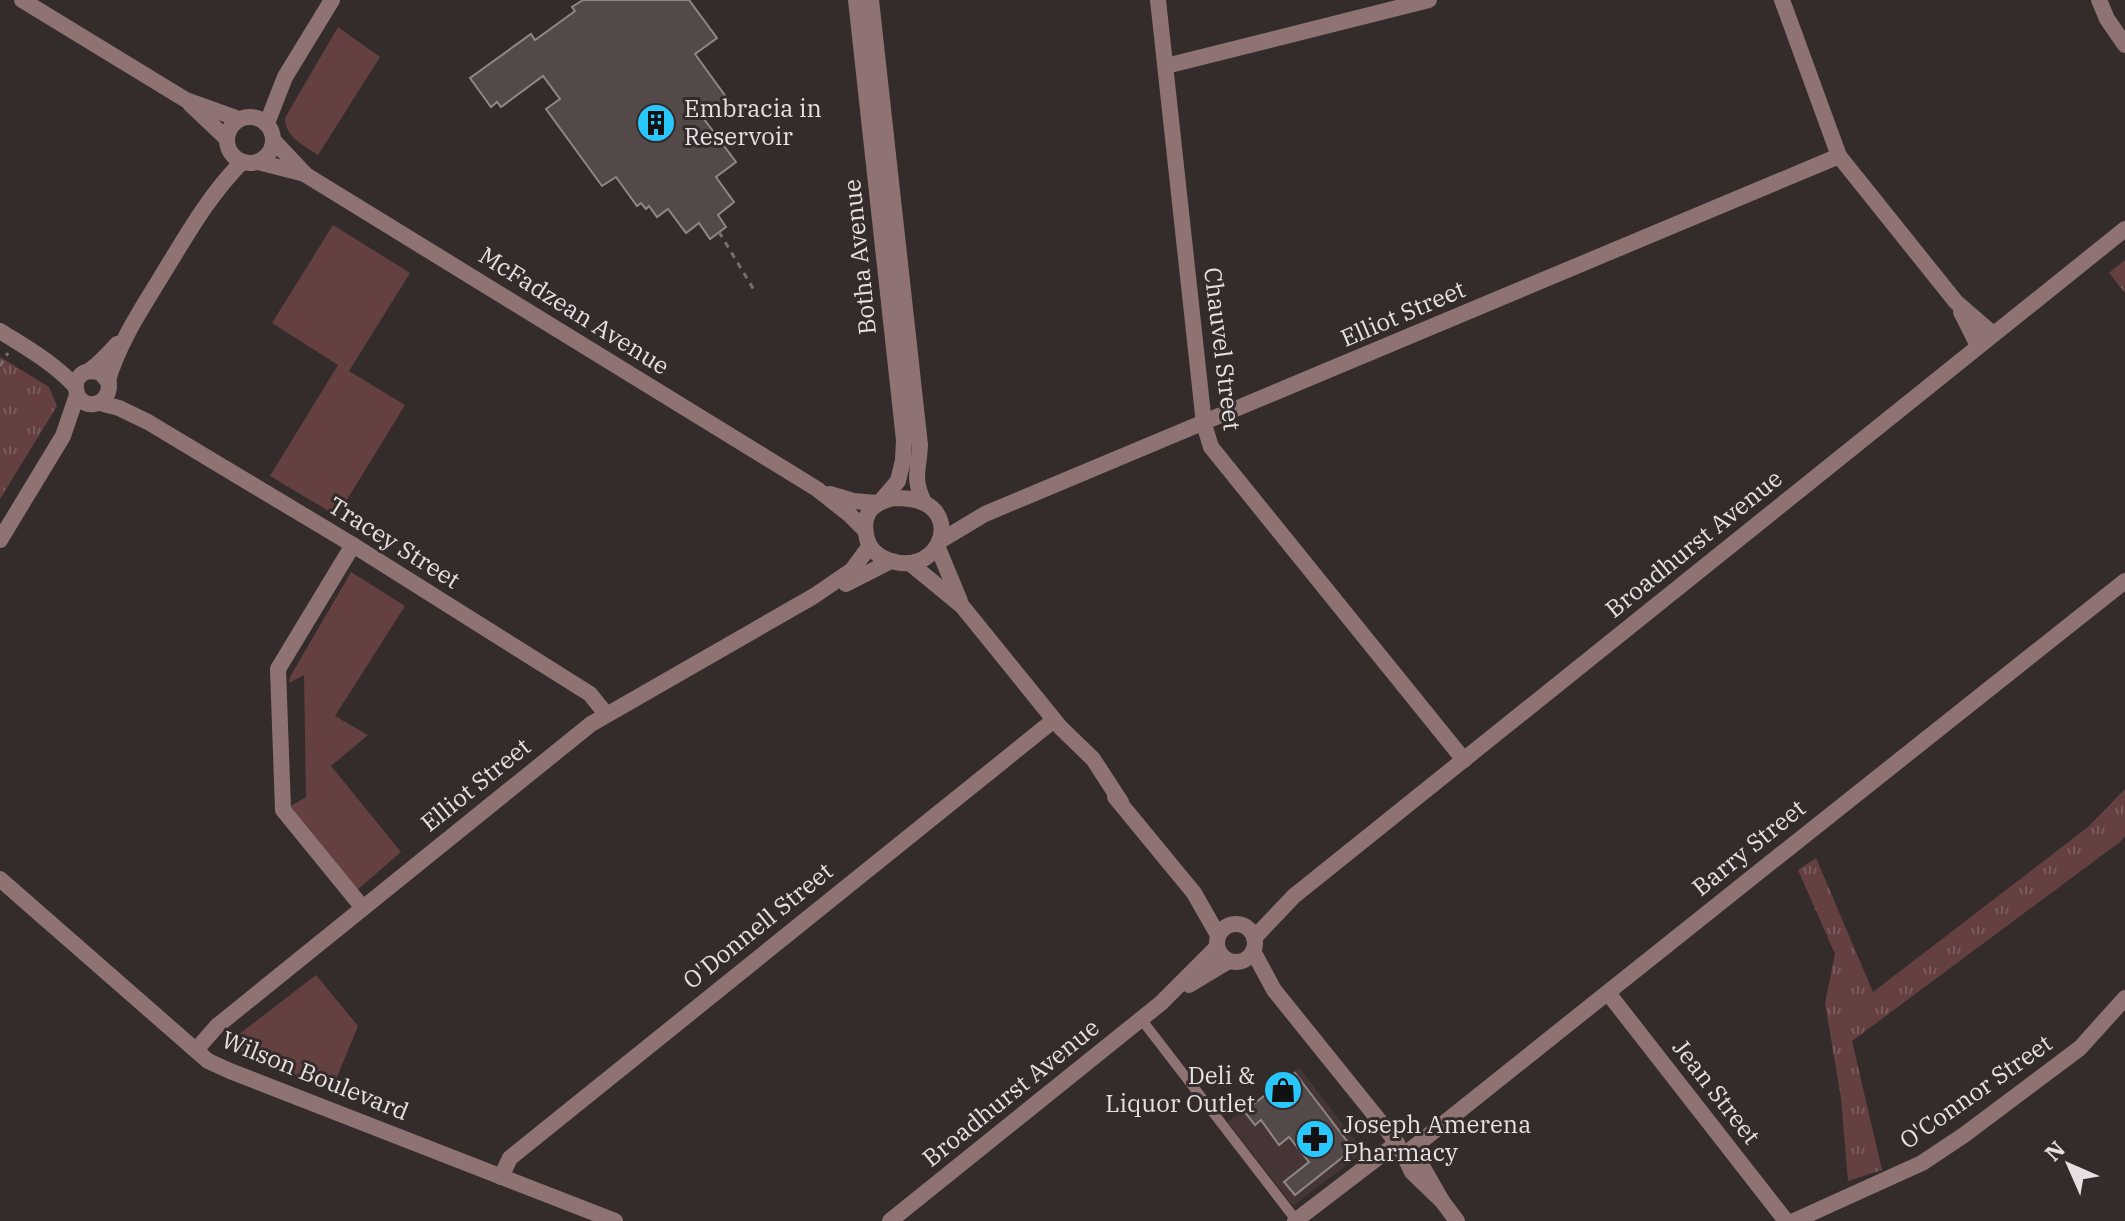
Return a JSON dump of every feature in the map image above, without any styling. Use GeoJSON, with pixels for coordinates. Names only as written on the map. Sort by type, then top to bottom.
{"type":"FeatureCollection","features":[{"type":"Feature","properties":{"kind":"street","name":"McFadzean Avenue"},"geometry":{"type":"LineString","coordinates":[[22,0],[186,100],[239,153],[306,175],[817,489],[850,515],[867,538]]}},
{"type":"Feature","properties":{"kind":"street"},"geometry":{"type":"LineString","coordinates":[[267,123],[285,77],[332,0]]}},
{"type":"Feature","properties":{"kind":"street","name":"Botha Avenue"},"geometry":{"type":"LineString","coordinates":[[856,0],[900,327],[920,445],[917,488],[924,502]]}},
{"type":"Feature","properties":{"kind":"street","name":"Botha Avenue"},"geometry":{"type":"LineString","coordinates":[[871,0],[900,327],[904,440],[898,481],[879,502]]}},
{"type":"Feature","properties":{"kind":"street","name":"Chauvel Street"},"geometry":{"type":"LineString","coordinates":[[1158,0],[1204,424],[1211,447],[1464,760]]}},
{"type":"Feature","properties":{"kind":"street"},"geometry":{"type":"LineString","coordinates":[[1166,66],[1429,0]]}},
{"type":"Feature","properties":{"kind":"street"},"geometry":{"type":"LineString","coordinates":[[1782,0],[1839,156],[1956,302],[1993,334]]}},
{"type":"Feature","properties":{"kind":"street"},"geometry":{"type":"LineString","coordinates":[[2099,0],[2107,19],[2125,45]]}},
{"type":"Feature","properties":{"kind":"street"},"geometry":{"type":"LineString","coordinates":[[239,153],[229,131],[285,77]]}},
{"type":"Feature","properties":{"kind":"street","name":"McFadzean Avenue"},"geometry":{"type":"LineString","coordinates":[[186,100],[245,118]]}},
{"type":"Feature","properties":{"kind":"street"},"geometry":{"type":"LineString","coordinates":[[239,153],[269,154],[274,141],[267,123],[257,117],[245,118]]}},
{"type":"Feature","properties":{"kind":"street","name":"McFadzean Avenue"},"geometry":{"type":"LineString","coordinates":[[274,141],[306,175]]}},
{"type":"Feature","properties":{"kind":"street"},"geometry":{"type":"LineString","coordinates":[[63,436],[107,397],[114,361],[126,334],[239,153]]}},
{"type":"Feature","properties":{"kind":"street","name":"Elliot Street"},"geometry":{"type":"LineString","coordinates":[[937,517],[957,520],[985,514],[1839,156]]}},
{"type":"Feature","properties":{"kind":"street","name":"Broadhurst Avenue"},"geometry":{"type":"LineString","coordinates":[[890,1221],[1161,1003],[1244,953],[1294,896],[2125,229]]}},
{"type":"Feature","properties":{"kind":"street"},"geometry":{"type":"LineString","coordinates":[[1956,302],[1978,346]]}},
{"type":"Feature","properties":{"kind":"street"},"geometry":{"type":"LineString","coordinates":[[0,331],[64,374],[84,402],[97,404]]}},
{"type":"Feature","properties":{"kind":"street"},"geometry":{"type":"LineString","coordinates":[[0,540],[63,436],[78,378],[107,356],[126,334]]}},
{"type":"Feature","properties":{"kind":"street"},"geometry":{"type":"LineString","coordinates":[[43,358],[66,368],[100,372],[109,383]]}},
{"type":"Feature","properties":{"kind":"street","name":"Tracey Street"},"geometry":{"type":"LineString","coordinates":[[109,383],[123,402],[148,422]]}},
{"type":"Feature","properties":{"kind":"street","name":"Tracey Street"},"geometry":{"type":"LineString","coordinates":[[97,404],[119,408],[148,422],[353,545],[590,694],[606,714]]}},
{"type":"Feature","properties":{"kind":"street","name":"McFadzean Avenue"},"geometry":{"type":"LineString","coordinates":[[817,489],[853,501],[879,502]]}},
{"type":"Feature","properties":{"kind":"street"},"geometry":{"type":"LineString","coordinates":[[939,544],[925,559],[911,564],[891,561],[878,555],[867,538],[866,520],[879,502],[893,498],[924,502],[933,510],[941,532],[939,544],[962,606]]}},
{"type":"Feature","properties":{"kind":"street","name":"Elliot Street"},"geometry":{"type":"LineString","coordinates":[[939,544],[985,514]]}},
{"type":"Feature","properties":{"kind":"street","name":"Elliot Street"},"geometry":{"type":"LineString","coordinates":[[196,1050],[217,1026],[591,724],[814,596],[852,570],[867,538]]}},
{"type":"Feature","properties":{"kind":"street"},"geometry":{"type":"LineString","coordinates":[[353,545],[278,669],[283,810],[363,908]]}},
{"type":"Feature","properties":{"kind":"street","name":"Elliot Street"},"geometry":{"type":"LineString","coordinates":[[814,596],[891,561]]}},
{"type":"Feature","properties":{"kind":"street"},"geometry":{"type":"LineString","coordinates":[[911,564],[962,606],[1057,723],[1093,759],[1121,802],[1194,893],[1224,958],[1244,953]]}},
{"type":"Feature","properties":{"kind":"street","name":"Barry Street"},"geometry":{"type":"LineString","coordinates":[[1296,1220],[1400,1149],[1608,993],[2125,581]]}},
{"type":"Feature","properties":{"kind":"street","name":"O'Donnell Street"},"geometry":{"type":"LineString","coordinates":[[501,1177],[510,1158],[1057,723]]}},
{"type":"Feature","properties":{"kind":"street","name":"Wilson Boulevard"},"geometry":{"type":"LineString","coordinates":[[0,879],[208,1061],[615,1221]]}},
{"type":"Feature","properties":{"kind":"street"},"geometry":{"type":"LineString","coordinates":[[1194,893],[1237,924],[1248,928],[1244,953],[1400,1149],[1422,1166],[1457,1221]]}},
{"type":"Feature","properties":{"kind":"street","name":"Broadhurst Avenue"},"geometry":{"type":"LineString","coordinates":[[1237,924],[1294,896]]}},
{"type":"Feature","properties":{"kind":"street"},"geometry":{"type":"LineString","coordinates":[[1217,941],[1221,930],[1237,924]]}},
{"type":"Feature","properties":{"kind":"street","name":"Broadhurst Avenue"},"geometry":{"type":"LineString","coordinates":[[1161,1003],[1217,941]]}},
{"type":"Feature","properties":{"kind":"street","name":"Jean Street"},"geometry":{"type":"LineString","coordinates":[[1608,993],[1786,1221]]}},
{"type":"Feature","properties":{"kind":"street","name":"O'Connor Street"},"geometry":{"type":"LineString","coordinates":[[1794,1221],[1922,1163],[1964,1135],[2080,1048],[2125,998]]}},
{"type":"Feature","properties":{"kind":"lane"},"geometry":{"type":"LineString","coordinates":[[1141,1019],[1296,1220]]}},
{"type":"Feature","properties":{"kind":"path"},"geometry":{"type":"LineString","coordinates":[[719,232],[754,290]]}},
{"type":"Feature","properties":{"kind":"shaded area"},"geometry":{"type":"Polygon","coordinates":[[[1299,1067],[1364,1152],[1293,1206],[1228,1122],[1299,1067]]]}},
{"type":"Feature","properties":{"kind":"green space"},"geometry":{"type":"Polygon","coordinates":[[[338,27],[380,57],[318,155],[292,136],[285,118],[338,27]]]}},
{"type":"Feature","properties":{"kind":"green space"},"geometry":{"type":"Polygon","coordinates":[[[333,225],[410,273],[349,371],[405,405],[337,516],[270,476],[338,365],[272,323],[333,225]]]}},
{"type":"Feature","properties":{"kind":"green space"},"geometry":{"type":"Polygon","coordinates":[[[2125,260],[2125,293],[2109,273],[2125,260]]]}},
{"type":"Feature","properties":{"kind":"green space"},"geometry":{"type":"Polygon","coordinates":[[[0,357],[49,387],[57,406],[0,499],[0,357]]]}},
{"type":"Feature","properties":{"kind":"green space"},"geometry":{"type":"Polygon","coordinates":[[[351,572],[405,606],[335,716],[368,735],[331,766],[401,852],[357,890],[289,807],[306,797],[304,675],[289,683],[290,677],[351,572]]]}},
{"type":"Feature","properties":{"kind":"green space"},"geometry":{"type":"Polygon","coordinates":[[[2125,789],[2125,836],[2120,842],[1852,1041],[1882,1170],[1848,1181],[1841,1098],[1825,1003],[1835,954],[1798,870],[1816,858],[1873,992],[2088,827],[2125,789]]]}},
{"type":"Feature","properties":{"kind":"green space"},"geometry":{"type":"Polygon","coordinates":[[[316,975],[358,1026],[332,1089],[230,1048],[234,1038],[316,975]]]}},
{"type":"Feature","properties":{"kind":"building","name":"Embracia in Reservoir"},"geometry":{"type":"Polygon","coordinates":[[[583,0],[689,0],[717,38],[695,54],[729,101],[704,119],[736,162],[716,177],[734,202],[718,215],[726,227],[710,239],[699,223],[686,233],[668,209],[657,217],[649,206],[646,209],[641,203],[637,206],[616,177],[602,186],[546,109],[560,99],[543,76],[501,107],[497,102],[491,107],[470,78],[531,34],[535,40],[575,11],[572,7],[583,0]]]}},
{"type":"Feature","properties":{"kind":"building"},"geometry":{"type":"Polygon","coordinates":[[[1295,1073],[1353,1149],[1295,1195],[1284,1182],[1309,1162],[1289,1137],[1279,1145],[1261,1120],[1255,1125],[1244,1111],[1295,1073]]]}},
{"type":"Feature","properties":{"kind":"place","name":"Embracia in Reservoir"},"geometry":{"type":"Point","coordinates":[656,123]}},
{"type":"Feature","properties":{"kind":"place","name":"Deli & Liquor Outlet"},"geometry":{"type":"Point","coordinates":[1283,1090]}},
{"type":"Feature","properties":{"kind":"place","name":"Joseph Amerena Pharmacy"},"geometry":{"type":"Point","coordinates":[1315,1139]}}]}
